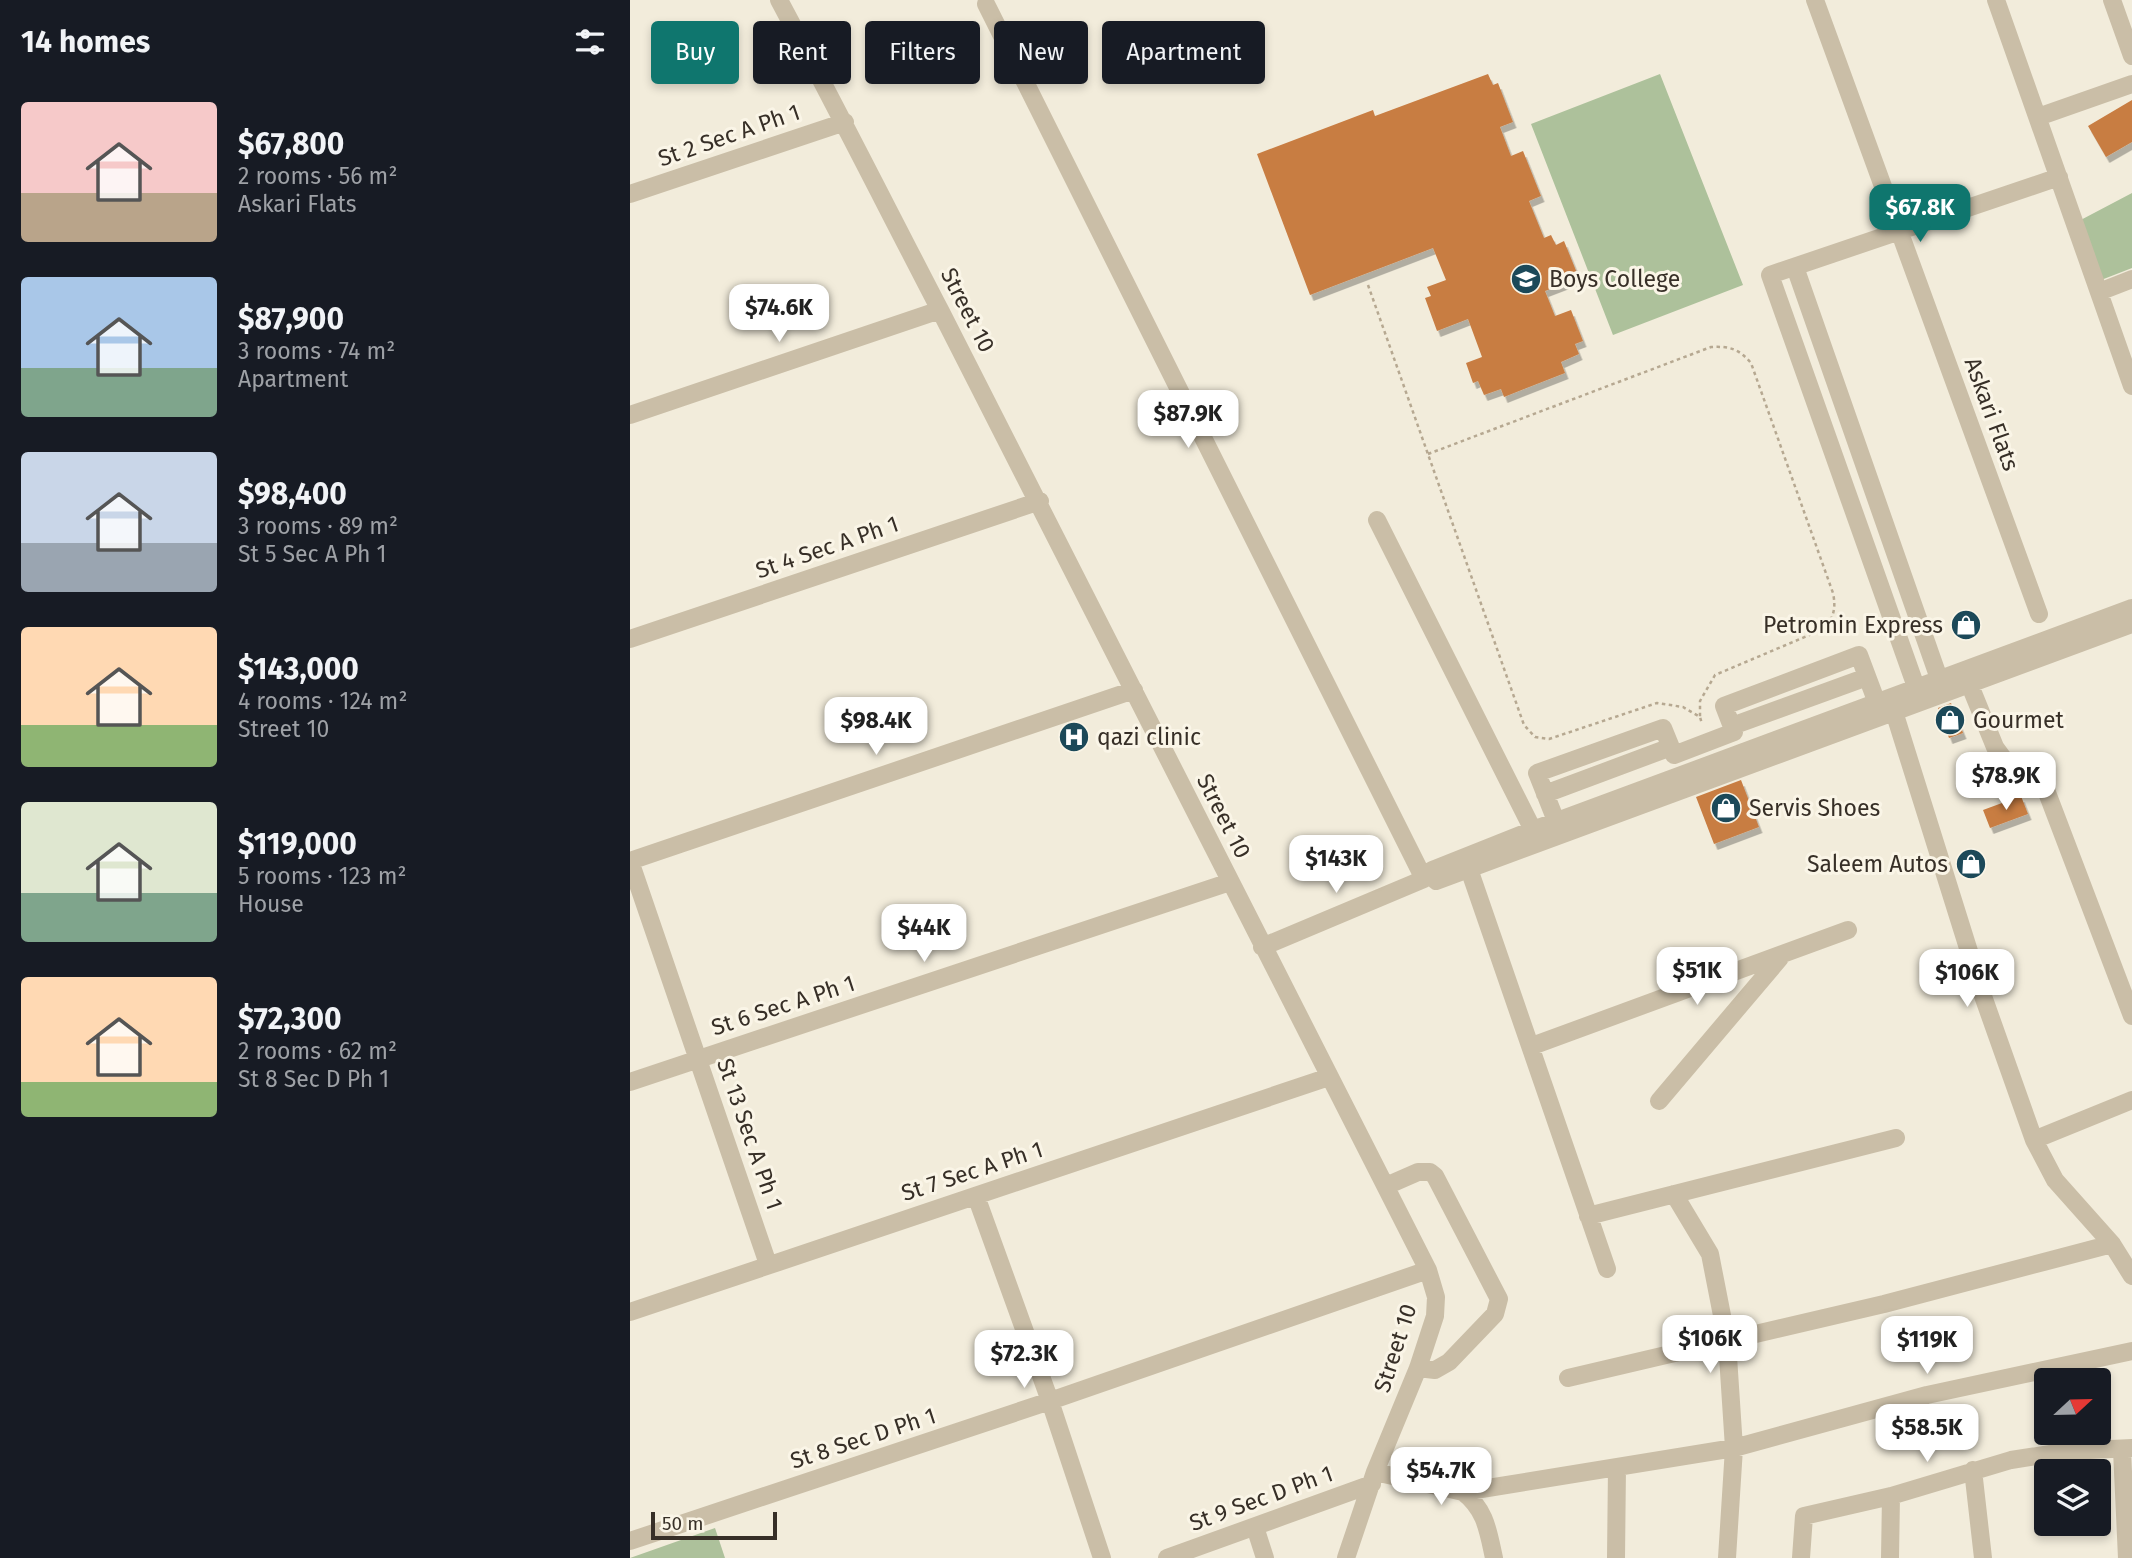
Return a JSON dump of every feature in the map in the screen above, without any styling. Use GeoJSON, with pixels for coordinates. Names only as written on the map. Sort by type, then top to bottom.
{"type":"FeatureCollection","features":[{"type":"Feature","properties":{"kind":"street","name":"Street 10"},"geometry":{"type":"LineString","coordinates":[[779,0],[845,122],[1040,502],[1262,947],[1428,1269],[1436,1297],[1434,1316],[1418,1368],[1373,1478],[1346,1558]]}},
{"type":"Feature","properties":{"kind":"street","name":"Askari Flats"},"geometry":{"type":"LineString","coordinates":[[1815,0],[2039,614]]}},
{"type":"Feature","properties":{"kind":"street"},"geometry":{"type":"LineString","coordinates":[[1996,0],[2132,386]]}},
{"type":"Feature","properties":{"kind":"street"},"geometry":{"type":"LineString","coordinates":[[2112,0],[2132,56]]}},
{"type":"Feature","properties":{"kind":"street"},"geometry":{"type":"LineString","coordinates":[[986,4],[1424,879]]}},
{"type":"Feature","properties":{"kind":"street"},"geometry":{"type":"LineString","coordinates":[[2038,117],[2132,84]]}},
{"type":"Feature","properties":{"kind":"street","name":"St 2 Sec A Ph 1"},"geometry":{"type":"LineString","coordinates":[[630,194],[845,122]]}},
{"type":"Feature","properties":{"kind":"street"},"geometry":{"type":"LineString","coordinates":[[1919,695],[1770,275],[2059,177]]}},
{"type":"Feature","properties":{"kind":"street"},"geometry":{"type":"LineString","coordinates":[[1795,267],[1942,687]]}},
{"type":"Feature","properties":{"kind":"street"},"geometry":{"type":"LineString","coordinates":[[2099,292],[2132,279]]}},
{"type":"Feature","properties":{"kind":"street"},"geometry":{"type":"LineString","coordinates":[[630,415],[940,310]]}},
{"type":"Feature","properties":{"kind":"street"},"geometry":{"type":"LineString","coordinates":[[1842,477],[1865,468]]}},
{"type":"Feature","properties":{"kind":"street","name":"St 4 Sec A Ph 1"},"geometry":{"type":"LineString","coordinates":[[630,639],[1040,502]]}},
{"type":"Feature","properties":{"kind":"street"},"geometry":{"type":"LineString","coordinates":[[1377,520],[1533,830]]}},
{"type":"Feature","properties":{"kind":"street"},"geometry":{"type":"LineString","coordinates":[[1424,879],[1436,881],[1469,869],[1559,828],[1887,704],[1942,687],[2132,608]]}},
{"type":"Feature","properties":{"kind":"street"},"geometry":{"type":"LineString","coordinates":[[1942,687],[1969,683],[2132,624]]}},
{"type":"Feature","properties":{"kind":"street"},"geometry":{"type":"LineString","coordinates":[[1559,828],[1545,794],[1671,747],[1674,755],[1734,732],[1732,726],[1867,677],[1887,704],[1983,996],[2034,1140],[2054,1180],[2112,1244],[2132,1276]]}},
{"type":"Feature","properties":{"kind":"street"},"geometry":{"type":"LineString","coordinates":[[1969,683],[1995,747],[2003,758],[2046,790],[2132,1016]]}},
{"type":"Feature","properties":{"kind":"street"},"geometry":{"type":"LineString","coordinates":[[630,861],[1134,690]]}},
{"type":"Feature","properties":{"kind":"street"},"geometry":{"type":"LineString","coordinates":[[1708,741],[1718,768]]}},
{"type":"Feature","properties":{"kind":"street"},"geometry":{"type":"LineString","coordinates":[[1262,947],[1424,879],[1432,870],[1533,830],[1559,828]]}},
{"type":"Feature","properties":{"kind":"street","name":"St 13 Sec A Ph 1"},"geometry":{"type":"LineString","coordinates":[[630,861],[768,1264]]}},
{"type":"Feature","properties":{"kind":"street"},"geometry":{"type":"LineString","coordinates":[[1469,869],[1607,1269]]}},
{"type":"Feature","properties":{"kind":"street","name":"St 6 Sec A Ph 1"},"geometry":{"type":"LineString","coordinates":[[630,1082],[1230,883]]}},
{"type":"Feature","properties":{"kind":"street"},"geometry":{"type":"LineString","coordinates":[[1532,1046],[1848,930]]}},
{"type":"Feature","properties":{"kind":"street"},"geometry":{"type":"LineString","coordinates":[[1659,1101],[1782,956]]}},
{"type":"Feature","properties":{"kind":"street","name":"St 7 Sec A Ph 1"},"geometry":{"type":"LineString","coordinates":[[630,1312],[1329,1077]]}},
{"type":"Feature","properties":{"kind":"street"},"geometry":{"type":"LineString","coordinates":[[2034,1140],[2132,1100]]}},
{"type":"Feature","properties":{"kind":"street"},"geometry":{"type":"LineString","coordinates":[[1588,1216],[1896,1138]]}},
{"type":"Feature","properties":{"kind":"street"},"geometry":{"type":"LineString","coordinates":[[1386,1186],[1418,1172],[1430,1172],[1435,1176],[1499,1299],[1495,1314],[1449,1362],[1435,1370],[1418,1368]]}},
{"type":"Feature","properties":{"kind":"street"},"geometry":{"type":"LineString","coordinates":[[1674,1194],[1710,1254],[1727,1341],[1734,1448],[1727,1558]]}},
{"type":"Feature","properties":{"kind":"street"},"geometry":{"type":"LineString","coordinates":[[976,1196],[1050,1401],[1102,1558]]}},
{"type":"Feature","properties":{"kind":"street"},"geometry":{"type":"LineString","coordinates":[[1568,1378],[1884,1304],[2112,1244]]}},
{"type":"Feature","properties":{"kind":"street","name":"St 8 Sec D Ph 1"},"geometry":{"type":"LineString","coordinates":[[630,1541],[1050,1401],[1428,1269]]}},
{"type":"Feature","properties":{"kind":"street"},"geometry":{"type":"LineString","coordinates":[[1373,1478],[1464,1492],[1734,1448],[1927,1395],[2132,1350]]}},
{"type":"Feature","properties":{"kind":"street"},"geometry":{"type":"LineString","coordinates":[[1801,1558],[1804,1516],[1891,1496],[2011,1460],[2058,1453],[2127,1449],[2127,1558]]}},
{"type":"Feature","properties":{"kind":"street"},"geometry":{"type":"LineString","coordinates":[[1616,1558],[1618,1467]]}},
{"type":"Feature","properties":{"kind":"street"},"geometry":{"type":"LineString","coordinates":[[1973,1470],[1983,1558]]}},
{"type":"Feature","properties":{"kind":"street","name":"St 9 Sec D Ph 1"},"geometry":{"type":"LineString","coordinates":[[1167,1558],[1255,1527],[1373,1478]]}},
{"type":"Feature","properties":{"kind":"street"},"geometry":{"type":"LineString","coordinates":[[1464,1492],[1483,1514],[1494,1558]]}},
{"type":"Feature","properties":{"kind":"street"},"geometry":{"type":"LineString","coordinates":[[1890,1558],[1891,1496]]}},
{"type":"Feature","properties":{"kind":"street"},"geometry":{"type":"LineString","coordinates":[[1255,1527],[1265,1558]]}},
{"type":"Feature","properties":{"kind":"path"},"geometry":{"type":"LineString","coordinates":[[1368,285],[1524,725],[1535,737],[1549,739],[1657,704],[1670,704],[1700,717]]}},
{"type":"Feature","properties":{"kind":"path"},"geometry":{"type":"LineString","coordinates":[[1428,454],[1711,347],[1730,346],[1743,354],[1751,363],[1836,606],[1826,628],[1715,675],[1700,701],[1700,717],[1708,741]]}},
{"type":"Feature","properties":{"kind":"green space"},"geometry":{"type":"Polygon","coordinates":[[[1660,74],[1743,285],[1613,335],[1531,124],[1660,74]]]}},
{"type":"Feature","properties":{"kind":"green space"},"geometry":{"type":"Polygon","coordinates":[[[2132,193],[2132,268],[2096,282],[2075,223],[2132,193]]]}},
{"type":"Feature","properties":{"kind":"green space"},"geometry":{"type":"Polygon","coordinates":[[[715,1528],[725,1558],[630,1558],[715,1528]]]}},
{"type":"Feature","properties":{"kind":"building"},"geometry":{"type":"Polygon","coordinates":[[[1488,74],[1493,85],[1498,83],[1513,122],[1500,127],[1511,156],[1523,151],[1541,196],[1529,201],[1544,238],[1551,235],[1556,245],[1564,241],[1579,278],[1545,291],[1555,316],[1571,310],[1583,341],[1575,344],[1579,354],[1561,362],[1565,373],[1504,397],[1501,389],[1484,395],[1478,381],[1473,383],[1466,363],[1482,357],[1468,319],[1437,331],[1425,298],[1431,296],[1427,287],[1446,280],[1433,248],[1310,295],[1257,154],[1373,110],[1375,116],[1488,74]]]}},
{"type":"Feature","properties":{"kind":"building"},"geometry":{"type":"Polygon","coordinates":[[[2132,100],[2132,142],[2106,157],[2088,126],[2132,100]]]}},
{"type":"Feature","properties":{"kind":"building","name":"Gourmet"},"geometry":{"type":"Polygon","coordinates":[[[1951,703],[1963,733],[1949,738],[1938,708],[1951,703]]]}},
{"type":"Feature","properties":{"kind":"building","name":"Servis Shoes"},"geometry":{"type":"Polygon","coordinates":[[[1741,780],[1759,827],[1714,844],[1696,797],[1741,780]]]}},
{"type":"Feature","properties":{"kind":"building"},"geometry":{"type":"Polygon","coordinates":[[[2021,796],[2028,814],[1990,828],[1983,810],[2021,796]]]}},
{"type":"Feature","properties":{"kind":"place","name":"Boys College"},"geometry":{"type":"Point","coordinates":[1526,279]}},
{"type":"Feature","properties":{"kind":"place","name":"Petromin Express"},"geometry":{"type":"Point","coordinates":[1966,625]}},
{"type":"Feature","properties":{"kind":"place","name":"Gourmet"},"geometry":{"type":"Point","coordinates":[1950,720]}},
{"type":"Feature","properties":{"kind":"place","name":"qazi clinic"},"geometry":{"type":"Point","coordinates":[1074,737]}},
{"type":"Feature","properties":{"kind":"place","name":"Servis Shoes"},"geometry":{"type":"Point","coordinates":[1726,808]}},
{"type":"Feature","properties":{"kind":"place","name":"Saleem Autos"},"geometry":{"type":"Point","coordinates":[1971,864]}}]}
